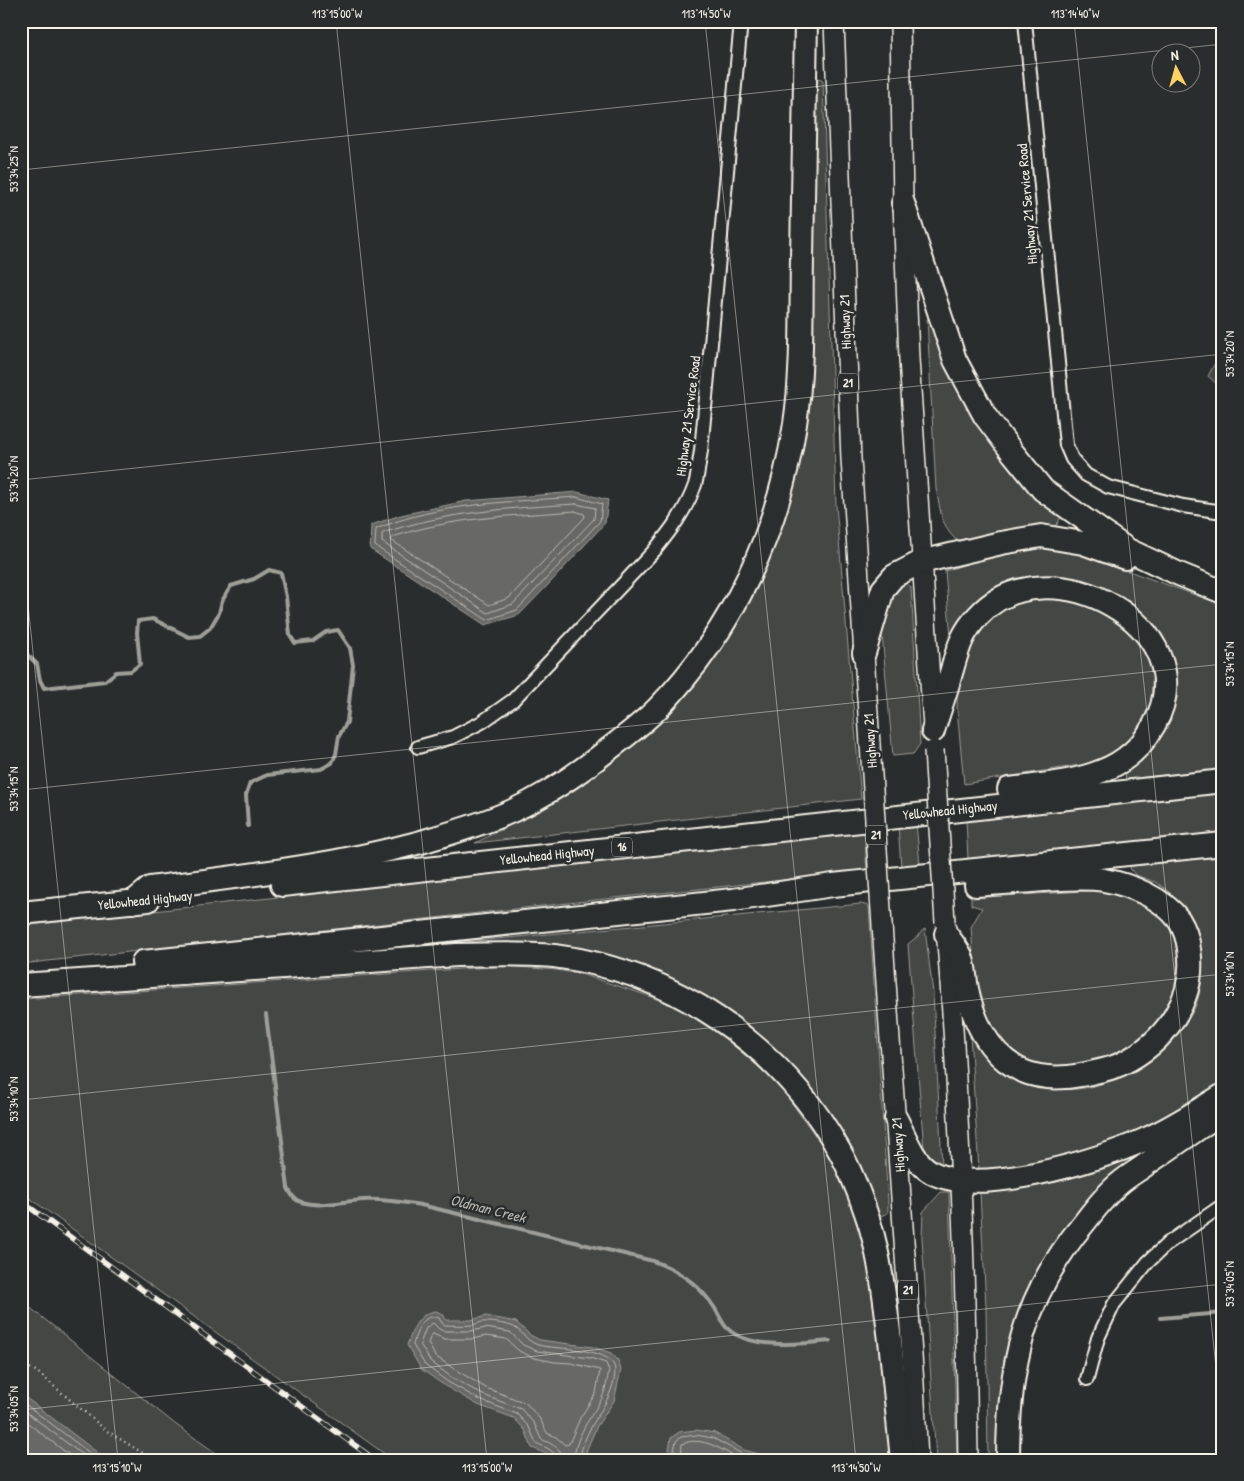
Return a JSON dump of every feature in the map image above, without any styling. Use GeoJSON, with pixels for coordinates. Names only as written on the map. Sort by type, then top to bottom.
{"type":"FeatureCollection","features":[{"type":"Feature","properties":{"kind":"highway"},"geometry":{"type":"LineString","coordinates":[[133,902],[150,888],[304,867],[366,855],[446,835],[512,811],[546,793],[577,773],[634,729],[676,689],[707,649],[739,599],[767,532],[781,493],[795,425],[800,376],[806,21]]}},
{"type":"Feature","properties":{"kind":"highway"},"geometry":{"type":"LineString","coordinates":[[903,203],[955,360],[985,416],[1043,490],[1128,550],[1223,592]]}},
{"type":"Feature","properties":{"kind":"highway"},"geometry":{"type":"LineString","coordinates":[[864,653],[883,589],[894,576],[921,562],[1001,543],[1041,536],[1083,543],[1179,574]]}},
{"type":"Feature","properties":{"kind":"highway"},"geometry":{"type":"LineString","coordinates":[[934,740],[957,648],[964,634],[987,607],[1007,595],[1044,586],[1068,589],[1094,597],[1122,611],[1132,619],[1150,637],[1158,652],[1165,683],[1161,710],[1150,733],[1131,756],[1102,771],[1078,779],[989,792],[970,808]]}},
{"type":"Feature","properties":{"kind":"highway","name":"Yellowhead Highway"},"geometry":{"type":"LineString","coordinates":[[21,913],[1223,781]]}},
{"type":"Feature","properties":{"kind":"highway"},"geometry":{"type":"LineString","coordinates":[[21,974],[733,900],[833,886],[1223,844]]}},
{"type":"Feature","properties":{"kind":"highway"},"geometry":{"type":"LineString","coordinates":[[733,900],[1072,878],[1104,880],[1142,892],[1167,907],[1180,921],[1188,942],[1190,970],[1181,1008],[1163,1033],[1151,1045],[1121,1064],[1105,1070],[1071,1077],[1044,1076],[1028,1073],[1015,1067],[989,1044],[977,1024],[969,1001],[961,957],[946,928]]}},
{"type":"Feature","properties":{"kind":"highway"},"geometry":{"type":"LineString","coordinates":[[21,985],[457,955],[506,954],[555,956],[590,963],[626,973],[661,986],[688,1000],[732,1027],[784,1074],[827,1130],[848,1168],[870,1226],[879,1264],[902,1460]]}},
{"type":"Feature","properties":{"kind":"highway"},"geometry":{"type":"LineString","coordinates":[[896,1119],[919,1163],[930,1171],[961,1180],[991,1180],[1030,1175],[1067,1167],[1108,1154],[1174,1126],[1223,1094]]}},
{"type":"Feature","properties":{"kind":"highway"},"geometry":{"type":"LineString","coordinates":[[1008,1460],[1008,1416],[1014,1367],[1020,1342],[1040,1290],[1054,1264],[1068,1242],[1119,1184],[1223,1111]]}},
{"type":"Feature","properties":{"kind":"main road","name":"Highway 21"},"geometry":{"type":"LineString","coordinates":[[834,21],[851,459],[918,1460]]}},
{"type":"Feature","properties":{"kind":"main road"},"geometry":{"type":"LineString","coordinates":[[900,21],[903,203],[909,358],[961,1180],[966,1317],[968,1460]]}},
{"type":"Feature","properties":{"kind":"street","name":"Highway 21 Service Road"},"geometry":{"type":"LineString","coordinates":[[418,747],[453,737],[482,722],[513,700],[654,551],[673,528],[687,505],[695,484],[701,451],[741,21]]}},
{"type":"Feature","properties":{"kind":"street","name":"Highway 21 Service Road"},"geometry":{"type":"LineString","coordinates":[[1025,21],[1066,445],[1072,459],[1086,475],[1108,487],[1183,506],[1223,512]]}},
{"type":"Feature","properties":{"kind":"street"},"geometry":{"type":"LineString","coordinates":[[1087,1379],[1098,1338],[1119,1297],[1148,1262],[1168,1242],[1223,1205]]}},
{"type":"Feature","properties":{"kind":"path"},"geometry":{"type":"LineString","coordinates":[[21,1364],[36,1371],[107,1431],[154,1460]]}},
{"type":"Feature","properties":{"kind":"shaded area"},"geometry":{"type":"Polygon","coordinates":[[[819,78],[823,80],[836,505],[861,799],[475,843],[538,811],[587,778],[642,734],[781,527],[816,80],[819,78]]]}},
{"type":"Feature","properties":{"kind":"shaded area"},"geometry":{"type":"Polygon","coordinates":[[[931,318],[950,370],[968,408],[980,428],[1018,479],[1034,496],[1061,517],[1055,528],[966,542],[955,539],[949,532],[942,519],[936,489],[927,319],[931,318]]]}},
{"type":"Feature","properties":{"kind":"shaded area"},"geometry":{"type":"Polygon","coordinates":[[[1223,348],[1223,390],[1208,376],[1223,348]]]}},
{"type":"Feature","properties":{"kind":"shaded area"},"geometry":{"type":"Polygon","coordinates":[[[1028,548],[1073,551],[1223,605],[1223,769],[1126,779],[1125,773],[1150,751],[1165,727],[1173,695],[1173,666],[1171,653],[1161,633],[1145,615],[1126,601],[1104,590],[1081,582],[1057,578],[1033,577],[1011,581],[991,592],[977,604],[959,623],[951,637],[945,571],[994,555],[1028,548]]]}},
{"type":"Feature","properties":{"kind":"shaded area"},"geometry":{"type":"Polygon","coordinates":[[[906,582],[911,587],[920,744],[913,754],[893,756],[882,634],[884,614],[894,586],[906,582]]]}},
{"type":"Feature","properties":{"kind":"shaded area"},"geometry":{"type":"Polygon","coordinates":[[[1059,596],[1114,616],[1142,643],[1153,670],[1151,701],[1144,718],[1131,737],[1112,753],[1086,764],[964,784],[957,709],[958,673],[978,625],[1010,603],[1059,596]]]}},
{"type":"Feature","properties":{"kind":"shaded area"},"geometry":{"type":"Polygon","coordinates":[[[1223,793],[1223,832],[968,859],[966,820],[1223,793]]]}},
{"type":"Feature","properties":{"kind":"shaded area"},"geometry":{"type":"Polygon","coordinates":[[[916,823],[920,865],[901,867],[898,825],[916,823]]]}},
{"type":"Feature","properties":{"kind":"shaded area"},"geometry":{"type":"Polygon","coordinates":[[[864,831],[867,871],[21,964],[21,926],[864,831]]]}},
{"type":"Feature","properties":{"kind":"shaded area"},"geometry":{"type":"Polygon","coordinates":[[[1223,856],[1223,1086],[1130,1139],[1041,1166],[979,1170],[970,1035],[973,1035],[1033,1083],[1039,1086],[1058,1089],[1095,1086],[1130,1072],[1146,1061],[1174,1037],[1192,1014],[1201,988],[1202,961],[1197,935],[1190,920],[1175,898],[1162,886],[1137,875],[1130,868],[1132,866],[1223,856]]]}},
{"type":"Feature","properties":{"kind":"shaded area"},"geometry":{"type":"Polygon","coordinates":[[[1102,890],[1124,894],[1153,910],[1170,928],[1183,950],[1185,968],[1167,1017],[1128,1054],[1073,1070],[1036,1064],[1017,1056],[1003,1046],[986,1021],[975,978],[971,927],[982,908],[971,905],[971,898],[1102,890]]]}},
{"type":"Feature","properties":{"kind":"shaded area"},"geometry":{"type":"Polygon","coordinates":[[[861,904],[869,906],[888,1202],[888,1213],[878,1217],[828,1116],[647,972],[393,949],[861,904]]]}},
{"type":"Feature","properties":{"kind":"shaded area"},"geometry":{"type":"Polygon","coordinates":[[[925,929],[933,993],[942,1166],[924,1150],[908,944],[925,929]]]}},
{"type":"Feature","properties":{"kind":"shaded area"},"geometry":{"type":"Polygon","coordinates":[[[505,966],[557,970],[584,975],[649,996],[680,1009],[722,1036],[760,1068],[786,1095],[825,1149],[847,1190],[863,1237],[875,1285],[890,1460],[393,1460],[21,1192],[21,999],[505,966]]]}},
{"type":"Feature","properties":{"kind":"shaded area"},"geometry":{"type":"Polygon","coordinates":[[[1146,1152],[1121,1173],[1005,1367],[1001,1387],[997,1460],[988,1460],[986,1306],[980,1193],[982,1190],[1056,1182],[1107,1167],[1146,1152]]]}},
{"type":"Feature","properties":{"kind":"shaded area"},"geometry":{"type":"Polygon","coordinates":[[[941,1192],[949,1192],[957,1460],[936,1460],[922,1238],[923,1212],[941,1192]]]}},
{"type":"Feature","properties":{"kind":"shaded area"},"geometry":{"type":"Polygon","coordinates":[[[23,1302],[175,1424],[226,1460],[21,1460],[21,1304],[23,1302]]]}},
{"type":"Feature","properties":{"kind":"water"},"geometry":{"type":"Polygon","coordinates":[[[577,492],[608,500],[605,523],[519,615],[485,625],[370,549],[371,525],[401,515],[466,501],[577,492]]]}},
{"type":"Feature","properties":{"kind":"water"},"geometry":{"type":"Polygon","coordinates":[[[436,1311],[443,1314],[446,1320],[471,1320],[486,1316],[516,1322],[530,1335],[540,1340],[593,1347],[611,1353],[618,1360],[621,1370],[614,1401],[597,1426],[584,1460],[555,1460],[547,1454],[532,1448],[525,1430],[514,1418],[478,1405],[445,1386],[421,1369],[407,1345],[420,1319],[430,1312],[436,1311]]]}},
{"type":"Feature","properties":{"kind":"water"},"geometry":{"type":"Polygon","coordinates":[[[21,1394],[107,1460],[21,1460],[21,1394]]]}},
{"type":"Feature","properties":{"kind":"water"},"geometry":{"type":"Polygon","coordinates":[[[696,1430],[715,1433],[744,1450],[773,1460],[670,1460],[671,1438],[679,1432],[696,1430]]]}},
{"type":"Feature","properties":{"kind":"waterway","name":"Oldman Creek"},"geometry":{"type":"LineString","coordinates":[[21,649],[37,664],[40,680],[44,688],[105,681],[116,672],[131,671],[140,664],[137,633],[138,621],[153,619],[189,637],[200,636],[210,628],[231,586],[254,579],[269,570],[281,573],[286,597],[290,635],[295,643],[313,641],[326,632],[338,630],[350,648],[353,665],[347,722],[339,736],[336,754],[332,763],[321,769],[267,775],[250,783],[246,795],[248,826]]}},
{"type":"Feature","properties":{"kind":"waterway","name":"Oldman Creek"},"geometry":{"type":"LineString","coordinates":[[266,1015],[288,1188],[299,1201],[308,1204],[324,1204],[377,1200],[421,1205],[653,1261],[679,1273],[702,1291],[726,1327],[735,1334],[747,1339],[775,1344],[830,1341]]}},
{"type":"Feature","properties":{"kind":"waterway","name":"Oldman Creek"},"geometry":{"type":"LineString","coordinates":[[1160,1318],[1223,1313]]}},
{"type":"Feature","properties":{"kind":"railway"},"geometry":{"type":"LineString","coordinates":[[21,1201],[375,1460]]}}]}
